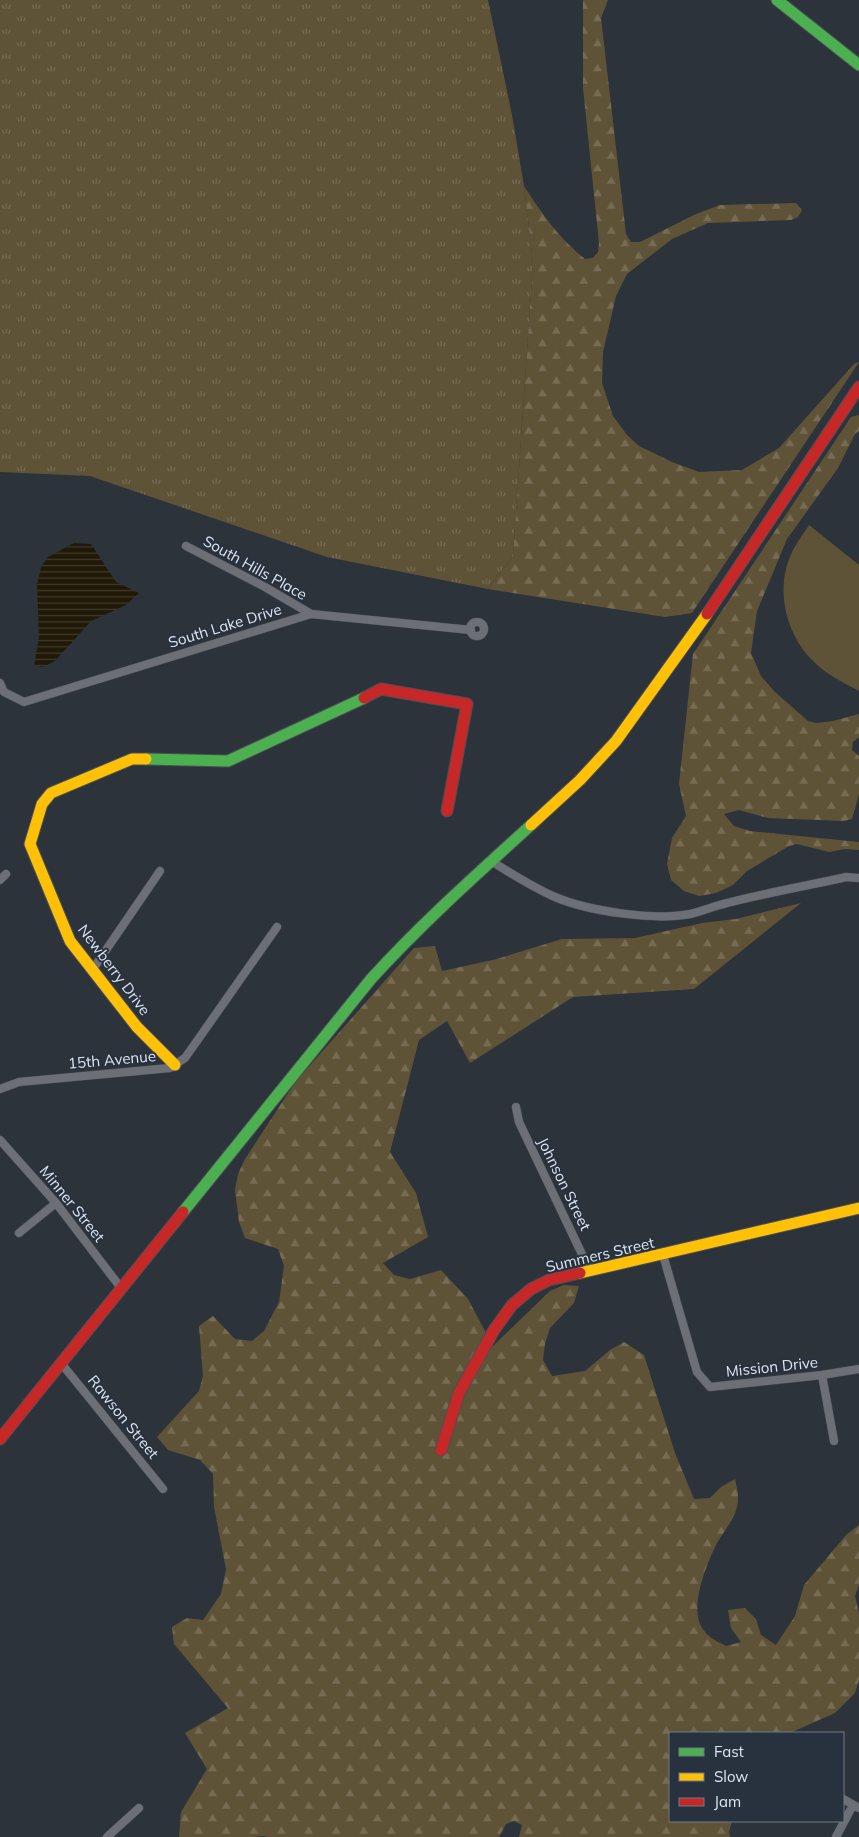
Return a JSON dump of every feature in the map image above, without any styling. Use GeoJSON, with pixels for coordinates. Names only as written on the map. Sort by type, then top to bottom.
{"type":"FeatureCollection","features":[{"type":"Feature","properties":{"kind":"street"},"geometry":{"type":"LineString","coordinates":[[777,0],[859,65]]}},
{"type":"Feature","properties":{"kind":"street"},"geometry":{"type":"LineString","coordinates":[[0,1439],[371,979],[402,945],[580,780],[616,741],[698,627],[859,387]]}},
{"type":"Feature","properties":{"kind":"street","name":"South Hills Place"},"geometry":{"type":"LineString","coordinates":[[186,546],[265,586],[311,614]]}},
{"type":"Feature","properties":{"kind":"street","name":"South Lake Drive"},"geometry":{"type":"LineString","coordinates":[[0,683],[4,692],[24,702],[311,614],[471,630]]}},
{"type":"Feature","properties":{"kind":"street","name":"Newberry Drive"},"geometry":{"type":"LineString","coordinates":[[176,1065],[136,1027],[70,941],[30,844],[42,804],[51,793],[132,759],[228,761],[381,689],[467,704],[447,811]]}},
{"type":"Feature","properties":{"kind":"street"},"geometry":{"type":"LineString","coordinates":[[491,861],[524,881],[556,897],[594,908],[662,916],[689,914],[719,904],[753,896],[846,878],[859,878]]}},
{"type":"Feature","properties":{"kind":"street"},"geometry":{"type":"LineString","coordinates":[[93,969],[160,871]]}},
{"type":"Feature","properties":{"kind":"street"},"geometry":{"type":"LineString","coordinates":[[0,880],[6,874]]}},
{"type":"Feature","properties":{"kind":"street","name":"15th Avenue"},"geometry":{"type":"LineString","coordinates":[[0,1089],[20,1082],[170,1068],[176,1065],[185,1058],[276,927]]}},
{"type":"Feature","properties":{"kind":"street","name":"Johnson Street"},"geometry":{"type":"LineString","coordinates":[[516,1107],[519,1122],[590,1271]]}},
{"type":"Feature","properties":{"kind":"street","name":"Minner Street"},"geometry":{"type":"LineString","coordinates":[[0,1140],[56,1203],[121,1288]]}},
{"type":"Feature","properties":{"kind":"street"},"geometry":{"type":"LineString","coordinates":[[19,1233],[56,1203]]}},
{"type":"Feature","properties":{"kind":"street","name":"Summers Street"},"geometry":{"type":"LineString","coordinates":[[441,1450],[459,1393],[494,1330],[512,1305],[531,1289],[550,1280],[859,1208]]}},
{"type":"Feature","properties":{"kind":"street","name":"Mission Drive"},"geometry":{"type":"LineString","coordinates":[[662,1255],[697,1372],[710,1388],[859,1369]]}},
{"type":"Feature","properties":{"kind":"street","name":"Rawson Street"},"geometry":{"type":"LineString","coordinates":[[61,1363],[163,1489]]}},
{"type":"Feature","properties":{"kind":"street"},"geometry":{"type":"LineString","coordinates":[[822,1375],[834,1442]]}},
{"type":"Feature","properties":{"kind":"street"},"geometry":{"type":"LineString","coordinates":[[836,1837],[856,1807],[844,1800]]}},
{"type":"Feature","properties":{"kind":"street"},"geometry":{"type":"LineString","coordinates":[[107,1837],[139,1808]]}},
{"type":"Feature","properties":{"kind":"green space"},"geometry":{"type":"Polygon","coordinates":[[[0,0],[488,0],[512,115],[524,186],[533,263],[513,556],[488,589],[327,557],[90,476],[0,472],[0,0]]]}},
{"type":"Feature","properties":{"kind":"green space"},"geometry":{"type":"Polygon","coordinates":[[[583,0],[608,0],[601,18],[626,234],[631,242],[640,242],[696,214],[720,205],[796,203],[802,210],[798,217],[791,220],[708,223],[672,239],[627,274],[616,296],[603,352],[602,383],[613,416],[627,435],[639,446],[672,462],[699,472],[742,470],[779,448],[854,364],[859,362],[692,613],[665,617],[488,589],[513,556],[533,263],[524,186],[551,225],[585,259],[593,258],[598,252],[599,243],[583,88],[583,0]]]}},
{"type":"Feature","properties":{"kind":"green space"},"geometry":{"type":"Polygon","coordinates":[[[859,415],[859,431],[855,434],[838,468],[787,539],[757,611],[751,653],[761,676],[774,691],[808,721],[816,723],[833,721],[859,714],[859,737],[853,742],[852,750],[859,756],[859,794],[852,819],[843,821],[768,818],[739,810],[724,814],[734,826],[750,831],[859,842],[859,850],[845,849],[829,852],[797,844],[789,846],[747,871],[733,885],[716,893],[699,896],[684,891],[671,880],[667,864],[672,838],[686,816],[679,784],[693,654],[851,417],[859,415]]]}},
{"type":"Feature","properties":{"kind":"green space"},"geometry":{"type":"Polygon","coordinates":[[[809,525],[859,565],[859,691],[827,673],[811,659],[796,638],[786,613],[784,587],[788,562],[809,525]]]}},
{"type":"Feature","properties":{"kind":"green space"},"geometry":{"type":"Polygon","coordinates":[[[801,903],[694,989],[573,997],[470,1063],[447,1021],[419,1040],[390,1152],[416,1193],[428,1237],[383,1263],[394,1275],[410,1279],[441,1270],[468,1299],[493,1346],[550,1291],[564,1285],[579,1286],[574,1303],[550,1328],[545,1344],[543,1360],[552,1376],[585,1371],[610,1350],[624,1342],[644,1355],[675,1453],[694,1499],[710,1498],[721,1487],[735,1479],[738,1496],[737,1509],[709,1561],[701,1583],[697,1605],[702,1628],[718,1642],[726,1646],[741,1642],[731,1628],[728,1610],[745,1608],[756,1619],[761,1635],[776,1645],[795,1616],[804,1585],[846,1535],[859,1525],[859,1585],[855,1596],[859,1613],[859,1680],[855,1693],[835,1713],[792,1732],[669,1732],[669,1822],[732,1822],[729,1832],[730,1837],[519,1837],[522,1825],[514,1821],[506,1824],[499,1837],[179,1837],[181,1812],[207,1769],[185,1733],[228,1708],[174,1644],[172,1627],[187,1618],[203,1620],[221,1594],[226,1569],[214,1507],[213,1474],[200,1460],[168,1450],[157,1437],[199,1391],[203,1376],[199,1326],[213,1316],[235,1339],[252,1341],[264,1331],[279,1302],[284,1266],[278,1249],[245,1238],[239,1222],[235,1190],[238,1174],[245,1159],[296,1081],[414,948],[435,946],[442,971],[497,959],[562,939],[635,938],[702,923],[736,919],[801,903]]]}},
{"type":"Feature","properties":{"kind":"shaded area"},"geometry":{"type":"Polygon","coordinates":[[[74,543],[91,544],[116,582],[139,593],[126,605],[91,621],[55,661],[43,667],[34,666],[39,637],[37,585],[41,567],[48,557],[74,543]]]}},
{"type":"Feature","properties":{"kind":"traffic: fast"},"geometry":{"type":"LineString","coordinates":[[777,0],[859,65]]}},
{"type":"Feature","properties":{"kind":"traffic: fast"},"geometry":{"type":"LineString","coordinates":[[146,759],[228,761],[364,698]]}},
{"type":"Feature","properties":{"kind":"traffic: fast"},"geometry":{"type":"LineString","coordinates":[[183,1212],[371,979],[429,919],[531,825]]}},
{"type":"Feature","properties":{"kind":"traffic: slow"},"geometry":{"type":"LineString","coordinates":[[531,825],[580,780],[616,741],[707,614]]}},
{"type":"Feature","properties":{"kind":"traffic: slow"},"geometry":{"type":"LineString","coordinates":[[146,759],[132,759],[51,793],[42,804],[30,844],[70,941],[137,1027],[175,1065]]}},
{"type":"Feature","properties":{"kind":"traffic: slow"},"geometry":{"type":"LineString","coordinates":[[580,1273],[859,1208]]}},
{"type":"Feature","properties":{"kind":"traffic: jam"},"geometry":{"type":"LineString","coordinates":[[707,614],[859,387]]}},
{"type":"Feature","properties":{"kind":"traffic: jam"},"geometry":{"type":"LineString","coordinates":[[364,698],[381,689],[467,704],[447,811]]}},
{"type":"Feature","properties":{"kind":"traffic: jam"},"geometry":{"type":"LineString","coordinates":[[0,1439],[183,1212]]}},
{"type":"Feature","properties":{"kind":"traffic: jam"},"geometry":{"type":"LineString","coordinates":[[441,1450],[459,1393],[494,1330],[512,1305],[531,1289],[549,1280],[580,1273]]}}]}
